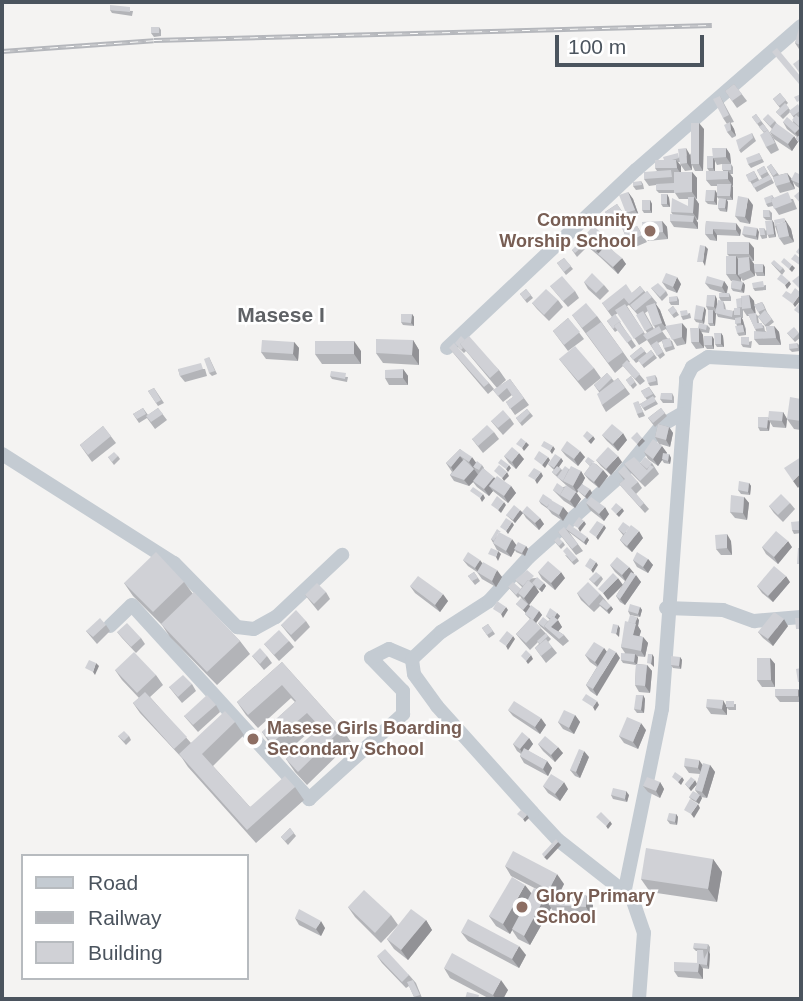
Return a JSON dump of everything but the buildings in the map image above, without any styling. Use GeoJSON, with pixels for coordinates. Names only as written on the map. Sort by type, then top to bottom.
{"type":"FeatureCollection","features":[{"type":"Feature","properties":{"kind":"street"},"geometry":{"type":"LineString","coordinates":[[447,348],[636,170],[801,26]]}},
{"type":"Feature","properties":{"kind":"street"},"geometry":{"type":"LineString","coordinates":[[625,889],[660,717],[666,608],[686,379],[699,360],[801,362]]}},
{"type":"Feature","properties":{"kind":"street"},"geometry":{"type":"LineString","coordinates":[[412,659],[441,632],[488,601],[529,557],[615,481],[653,434],[681,414]]}},
{"type":"Feature","properties":{"kind":"street"},"geometry":{"type":"LineString","coordinates":[[2,454],[174,563],[237,627],[254,629],[276,617],[342,555]]}},
{"type":"Feature","properties":{"kind":"street"},"geometry":{"type":"LineString","coordinates":[[110,626],[132,605],[309,799],[403,714],[403,691],[371,658],[389,649],[412,659]]}},
{"type":"Feature","properties":{"kind":"street"},"geometry":{"type":"LineString","coordinates":[[666,608],[715,609],[754,621],[801,617]]}},
{"type":"Feature","properties":{"kind":"street"},"geometry":{"type":"LineString","coordinates":[[412,659],[414,674],[437,706],[532,812],[583,861],[625,889],[643,919],[639,999]]}},
{"type":"Feature","properties":{"kind":"railway"},"geometry":{"type":"LineString","coordinates":[[2,51],[154,40],[712,25]]}},
{"type":"Feature","properties":{"kind":"place","name":"Community Worship School"},"geometry":{"type":"Point","coordinates":[650,231]}},
{"type":"Feature","properties":{"kind":"place","name":"Masese Girls Boarding Secondary School"},"geometry":{"type":"Point","coordinates":[253,739]}},
{"type":"Feature","properties":{"kind":"place","name":"Glory Primary School"},"geometry":{"type":"Point","coordinates":[522,907]}},
{"type":"Feature","properties":{"kind":"district","name":"Masese I"},"geometry":{"type":"Point","coordinates":[281,315]}}]}
